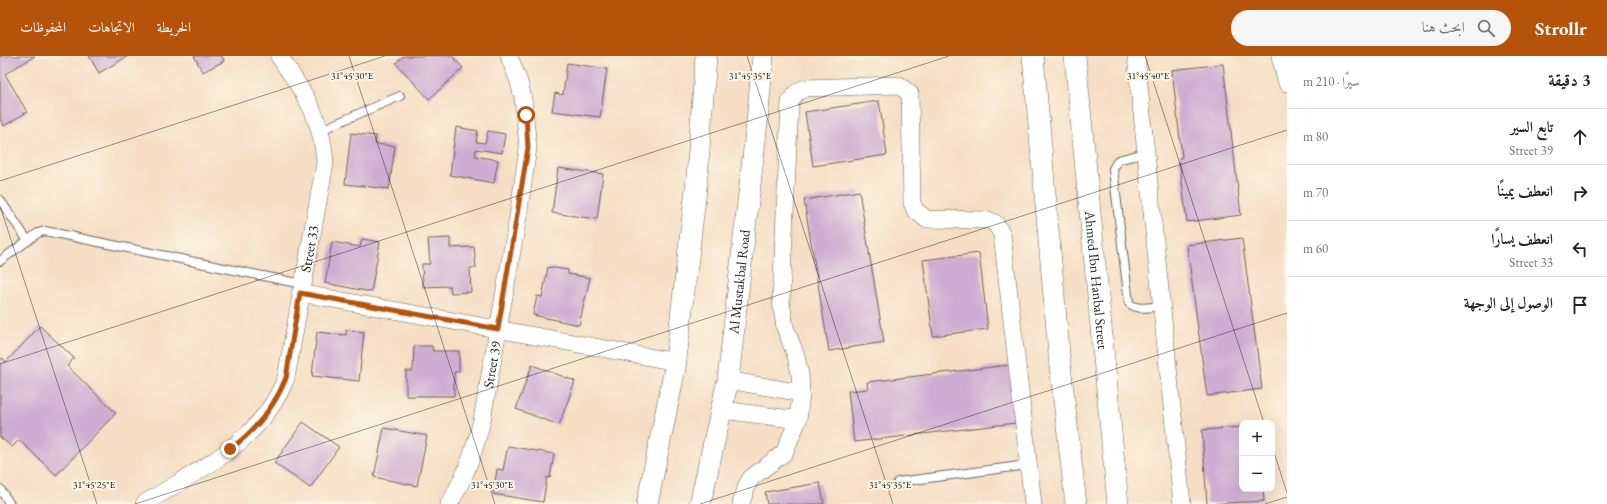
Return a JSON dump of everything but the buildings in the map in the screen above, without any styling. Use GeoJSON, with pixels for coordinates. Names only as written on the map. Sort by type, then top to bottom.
{"type":"FeatureCollection","features":[{"type":"Feature","properties":{"kind":"street","name":"Street 33"},"geometry":{"type":"LineString","coordinates":[[144,504],[243,440],[265,417],[274,404],[286,378],[324,163],[321,130],[309,100],[279,56]]}},
{"type":"Feature","properties":{"kind":"street","name":"Street 39"},"geometry":{"type":"LineString","coordinates":[[449,504],[467,469],[477,443],[498,329],[528,148],[523,98],[519,82],[509,56]]}},
{"type":"Feature","properties":{"kind":"street"},"geometry":{"type":"LineString","coordinates":[[647,504],[675,368],[699,162],[706,56]]}},
{"type":"Feature","properties":{"kind":"street","name":"Al Mustakbal Road"},"geometry":{"type":"LineString","coordinates":[[700,504],[723,410],[728,380],[763,56]]}},
{"type":"Feature","properties":{"kind":"street"},"geometry":{"type":"LineString","coordinates":[[1033,56],[1060,365],[1076,504]]}},
{"type":"Feature","properties":{"kind":"street","name":"Ahmed Ibn Hanbal Street"},"geometry":{"type":"LineString","coordinates":[[1075,56],[1118,504]]}},
{"type":"Feature","properties":{"kind":"street"},"geometry":{"type":"LineString","coordinates":[[1136,56],[1182,504]]}},
{"type":"Feature","properties":{"kind":"street"},"geometry":{"type":"LineString","coordinates":[[1280,56],[1287,83]]}},
{"type":"Feature","properties":{"kind":"street"},"geometry":{"type":"LineString","coordinates":[[741,504],[747,485],[751,478],[784,453],[798,420],[801,393],[800,374],[796,356],[785,327],[781,302],[790,102],[796,94],[805,88],[898,85],[910,94],[912,203],[915,210],[926,219],[988,220],[995,223],[1002,234],[1028,466],[1034,504]]}},
{"type":"Feature","properties":{"kind":"street"},"geometry":{"type":"LineString","coordinates":[[301,289],[498,329],[671,361],[675,368]]}},
{"type":"Feature","properties":{"kind":"street"},"geometry":{"type":"LineString","coordinates":[[728,380],[801,393]]}},
{"type":"Feature","properties":{"kind":"street"},"geometry":{"type":"LineString","coordinates":[[723,410],[798,420]]}},
{"type":"Feature","properties":{"kind":"lane"},"geometry":{"type":"LineString","coordinates":[[321,130],[400,96]]}},
{"type":"Feature","properties":{"kind":"lane"},"geometry":{"type":"LineString","coordinates":[[1145,153],[1118,160],[1113,168],[1129,303],[1133,307],[1138,308],[1161,306]]}},
{"type":"Feature","properties":{"kind":"lane"},"geometry":{"type":"LineString","coordinates":[[0,200],[28,241]]}},
{"type":"Feature","properties":{"kind":"lane"},"geometry":{"type":"LineString","coordinates":[[0,261],[40,232],[45,231],[301,289]]}},
{"type":"Feature","properties":{"kind":"lane"},"geometry":{"type":"LineString","coordinates":[[898,482],[1028,466]]}},
{"type":"Feature","properties":{"kind":"lane"},"geometry":{"type":"LineString","coordinates":[[0,489],[10,504]]}},
{"type":"Feature","properties":{"kind":"route"},"geometry":{"type":"LineString","coordinates":[[230,449],[255,429],[274,404],[281,391],[286,378],[300,293],[498,329],[518,217],[528,148],[526,115]]}}]}
